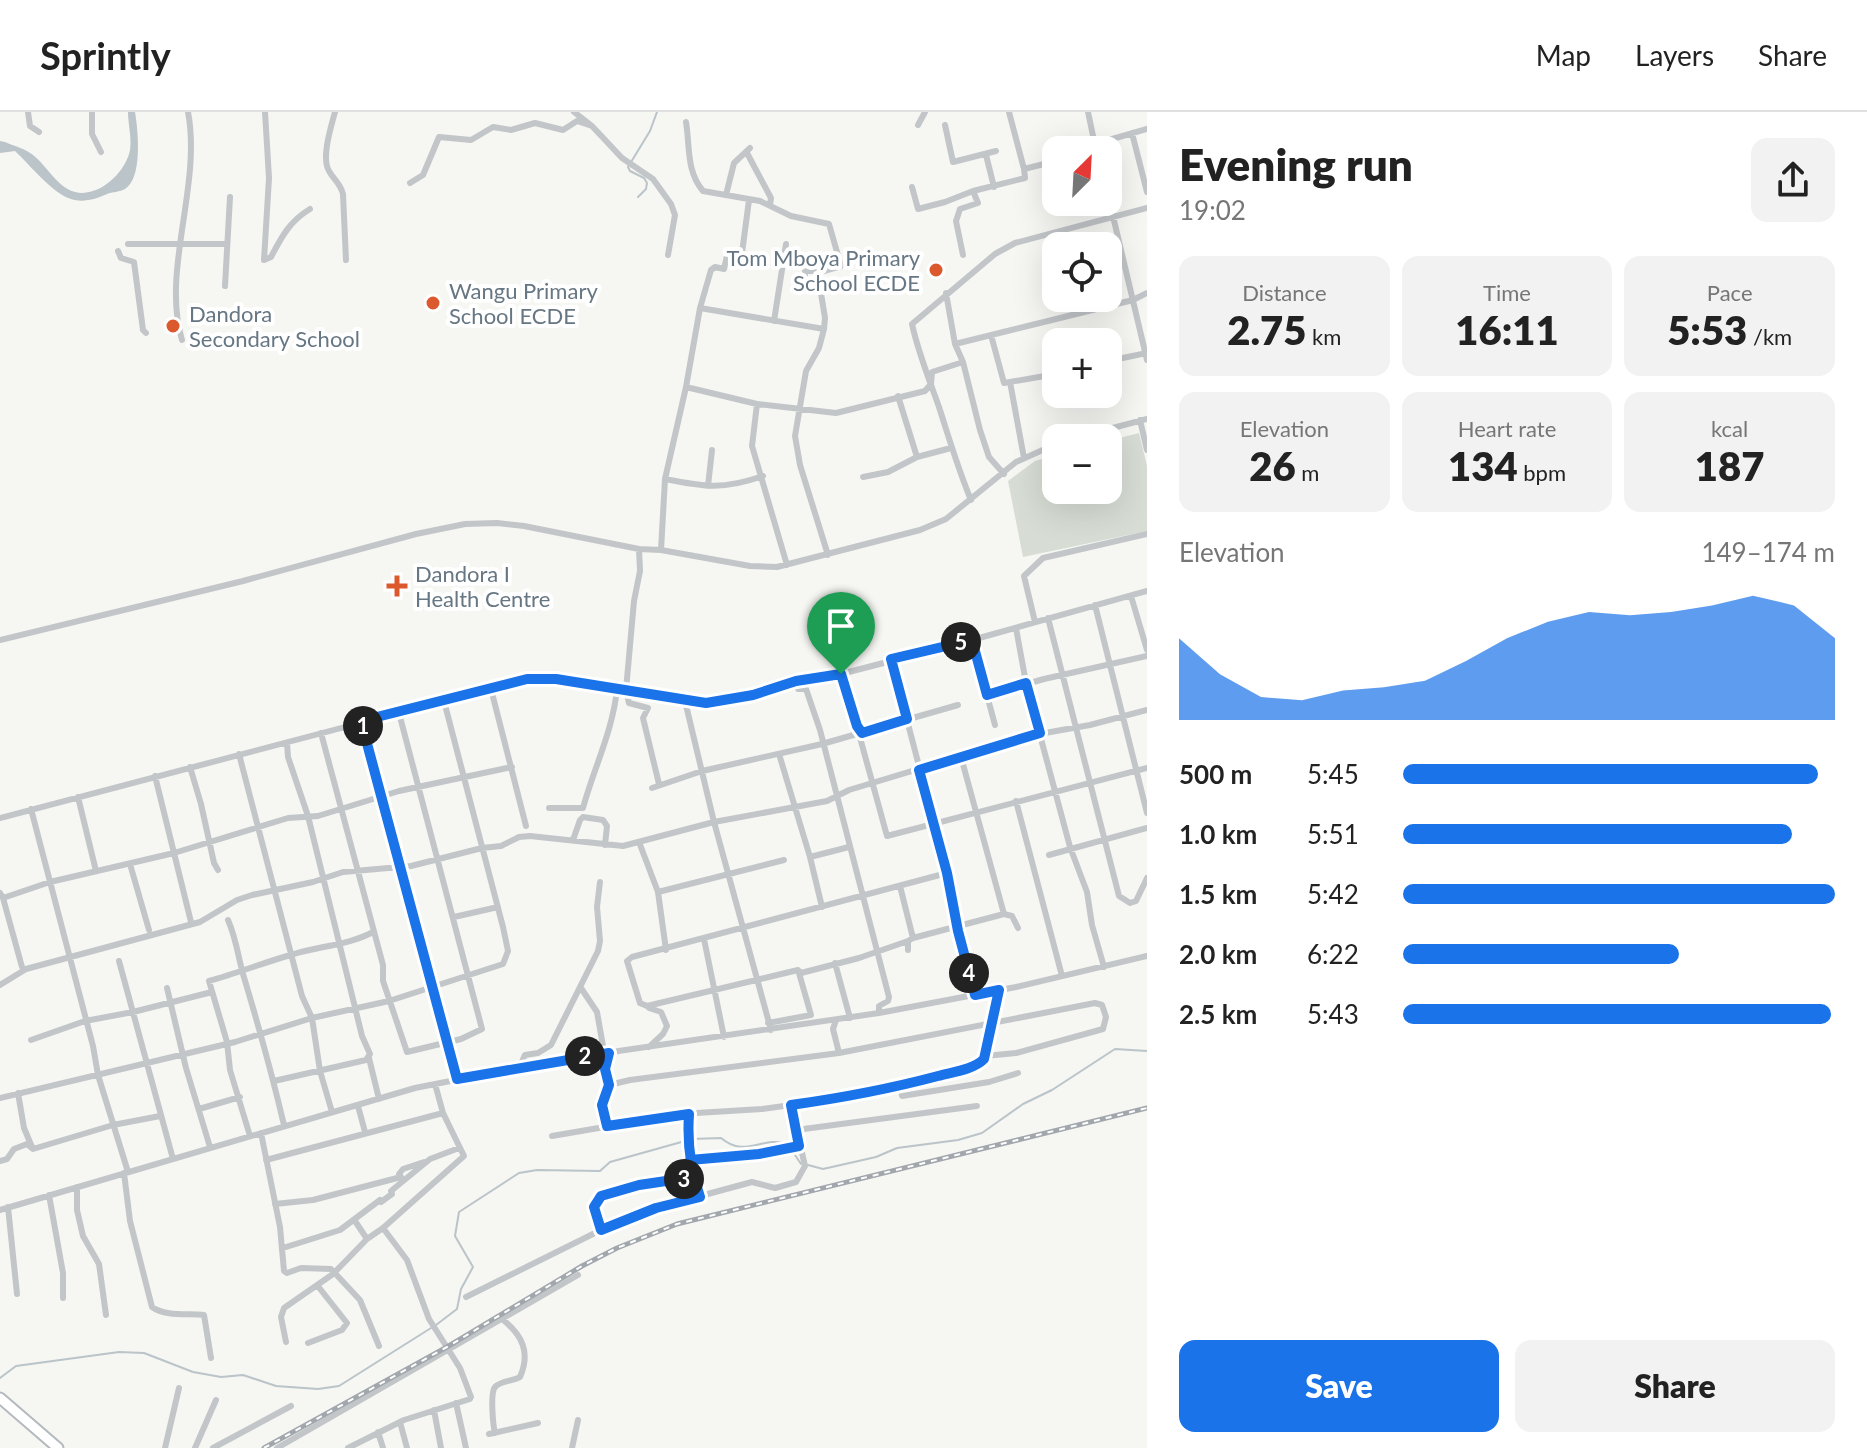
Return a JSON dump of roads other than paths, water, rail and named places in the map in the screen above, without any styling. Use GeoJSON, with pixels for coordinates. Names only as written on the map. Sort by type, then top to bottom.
{"type":"FeatureCollection","features":[{"type":"Feature","properties":{"kind":"main road"},"geometry":{"type":"LineString","coordinates":[[0,1398],[58,1448]]}},
{"type":"Feature","properties":{"kind":"street"},"geometry":{"type":"LineString","coordinates":[[28,112],[30,126],[39,132]]}},
{"type":"Feature","properties":{"kind":"street"},"geometry":{"type":"LineString","coordinates":[[92,112],[92,134],[101,152]]}},
{"type":"Feature","properties":{"kind":"street"},"geometry":{"type":"LineString","coordinates":[[182,340],[177,300],[191,154],[188,112]]}},
{"type":"Feature","properties":{"kind":"street"},"geometry":{"type":"LineString","coordinates":[[265,112],[269,178],[264,260],[271,257],[283,232],[310,209]]}},
{"type":"Feature","properties":{"kind":"street"},"geometry":{"type":"LineString","coordinates":[[335,112],[331,137],[325,149],[326,167],[340,184],[343,194],[346,260]]}},
{"type":"Feature","properties":{"kind":"street"},"geometry":{"type":"LineString","coordinates":[[574,112],[622,158],[653,179],[671,204],[675,215],[668,255]]}},
{"type":"Feature","properties":{"kind":"street"},"geometry":{"type":"LineString","coordinates":[[918,125],[925,112]]}},
{"type":"Feature","properties":{"kind":"street"},"geometry":{"type":"LineString","coordinates":[[912,187],[918,209],[1025,178],[1009,112]]}},
{"type":"Feature","properties":{"kind":"street"},"geometry":{"type":"LineString","coordinates":[[1088,112],[1093,136]]}},
{"type":"Feature","properties":{"kind":"street"},"geometry":{"type":"LineString","coordinates":[[410,183],[423,175],[439,137],[471,140],[493,127],[511,130],[526,124],[546,124],[563,130],[577,121],[592,126]]}},
{"type":"Feature","properties":{"kind":"street"},"geometry":{"type":"LineString","coordinates":[[686,122],[693,178],[703,191],[770,205],[791,216],[829,224],[841,266],[824,271],[805,271],[805,283],[819,281],[825,318],[819,348],[806,371],[795,436],[800,465],[828,555]]}},
{"type":"Feature","properties":{"kind":"street"},"geometry":{"type":"LineString","coordinates":[[945,125],[953,162],[996,151]]}},
{"type":"Feature","properties":{"kind":"street"},"geometry":{"type":"LineString","coordinates":[[1122,137],[1147,129]]}},
{"type":"Feature","properties":{"kind":"street"},"geometry":{"type":"LineString","coordinates":[[1132,133],[1147,192]]}},
{"type":"Feature","properties":{"kind":"street"},"geometry":{"type":"LineString","coordinates":[[726,195],[734,163],[749,150],[771,198],[770,205]]}},
{"type":"Feature","properties":{"kind":"street"},"geometry":{"type":"LineString","coordinates":[[986,155],[994,187]]}},
{"type":"Feature","properties":{"kind":"street"},"geometry":{"type":"LineString","coordinates":[[1024,169],[1042,164]]}},
{"type":"Feature","properties":{"kind":"street"},"geometry":{"type":"LineString","coordinates":[[963,255],[956,221],[960,209],[978,203],[973,191]]}},
{"type":"Feature","properties":{"kind":"street"},"geometry":{"type":"LineString","coordinates":[[225,286],[230,197]]}},
{"type":"Feature","properties":{"kind":"street"},"geometry":{"type":"LineString","coordinates":[[661,550],[665,479],[700,308],[712,268],[724,269],[727,256],[738,257],[742,253],[749,200]]}},
{"type":"Feature","properties":{"kind":"street"},"geometry":{"type":"LineString","coordinates":[[971,500],[918,351],[912,324],[995,254],[1015,243],[1147,208]]}},
{"type":"Feature","properties":{"kind":"street"},"geometry":{"type":"LineString","coordinates":[[1114,218],[1146,356],[1122,359]]}},
{"type":"Feature","properties":{"kind":"street"},"geometry":{"type":"LineString","coordinates":[[128,244],[227,244]]}},
{"type":"Feature","properties":{"kind":"street"},"geometry":{"type":"LineString","coordinates":[[774,321],[786,244]]}},
{"type":"Feature","properties":{"kind":"street"},"geometry":{"type":"LineString","coordinates":[[118,251],[121,258],[134,262],[143,330],[146,333]]}},
{"type":"Feature","properties":{"kind":"street"},"geometry":{"type":"LineString","coordinates":[[946,293],[955,344],[963,362],[980,430],[989,457],[1004,474]]}},
{"type":"Feature","properties":{"kind":"street"},"geometry":{"type":"LineString","coordinates":[[955,344],[1133,300],[1147,293]]}},
{"type":"Feature","properties":{"kind":"street"},"geometry":{"type":"LineString","coordinates":[[700,308],[824,329]]}},
{"type":"Feature","properties":{"kind":"street"},"geometry":{"type":"LineString","coordinates":[[991,335],[1004,383],[1042,376]]}},
{"type":"Feature","properties":{"kind":"street"},"geometry":{"type":"LineString","coordinates":[[686,387],[757,404],[836,413],[925,391],[931,384],[932,372],[963,362]]}},
{"type":"Feature","properties":{"kind":"street"},"geometry":{"type":"LineString","coordinates":[[1010,382],[1024,458]]}},
{"type":"Feature","properties":{"kind":"street"},"geometry":{"type":"LineString","coordinates":[[898,396],[917,457]]}},
{"type":"Feature","properties":{"kind":"street"},"geometry":{"type":"LineString","coordinates":[[757,404],[752,446],[787,565]]}},
{"type":"Feature","properties":{"kind":"street"},"geometry":{"type":"LineString","coordinates":[[1122,425],[1143,419],[1147,450]]}},
{"type":"Feature","properties":{"kind":"street"},"geometry":{"type":"LineString","coordinates":[[863,477],[888,472],[917,457],[951,448]]}},
{"type":"Feature","properties":{"kind":"street"},"geometry":{"type":"LineString","coordinates":[[708,486],[712,450]]}},
{"type":"Feature","properties":{"kind":"street"},"geometry":{"type":"LineString","coordinates":[[0,640],[465,524],[524,526],[639,549],[750,566],[787,565],[920,530],[946,519],[1024,458],[1042,450]]}},
{"type":"Feature","properties":{"kind":"street"},"geometry":{"type":"LineString","coordinates":[[665,479],[708,486],[738,484],[763,476]]}},
{"type":"Feature","properties":{"kind":"street"},"geometry":{"type":"LineString","coordinates":[[1035,622],[1024,576],[1037,561],[1147,534]]}},
{"type":"Feature","properties":{"kind":"street"},"geometry":{"type":"LineString","coordinates":[[639,549],[640,571],[634,601],[626,690],[629,703],[648,706],[643,718],[655,786],[702,771],[860,734],[958,705]]}},
{"type":"Feature","properties":{"kind":"street"},"geometry":{"type":"LineString","coordinates":[[0,818],[361,721],[542,678],[685,701],[717,703],[796,681],[841,674],[972,640],[1147,591]]}},
{"type":"Feature","properties":{"kind":"street"},"geometry":{"type":"LineString","coordinates":[[1131,596],[1147,650]]}},
{"type":"Feature","properties":{"kind":"street"},"geometry":{"type":"LineString","coordinates":[[1095,605],[1147,813]]}},
{"type":"Feature","properties":{"kind":"street"},"geometry":{"type":"LineString","coordinates":[[1048,618],[1119,896],[1130,903],[1136,901],[1147,878]]}},
{"type":"Feature","properties":{"kind":"street"},"geometry":{"type":"LineString","coordinates":[[1016,628],[1026,683],[1070,847],[1087,892],[1092,925],[1104,967]]}},
{"type":"Feature","properties":{"kind":"street"},"geometry":{"type":"LineString","coordinates":[[972,640],[995,725]]}},
{"type":"Feature","properties":{"kind":"street"},"geometry":{"type":"LineString","coordinates":[[987,695],[1026,683],[1147,656]]}},
{"type":"Feature","properties":{"kind":"street"},"geometry":{"type":"LineString","coordinates":[[891,659],[947,873],[975,995]]}},
{"type":"Feature","properties":{"kind":"street"},"geometry":{"type":"LineString","coordinates":[[841,674],[887,836],[1147,768]]}},
{"type":"Feature","properties":{"kind":"street"},"geometry":{"type":"LineString","coordinates":[[796,681],[798,689],[806,689],[889,997],[879,1006],[879,1013]]}},
{"type":"Feature","properties":{"kind":"street"},"geometry":{"type":"LineString","coordinates":[[491,689],[526,826]]}},
{"type":"Feature","properties":{"kind":"street"},"geometry":{"type":"LineString","coordinates":[[549,808],[583,808],[615,717],[617,689]]}},
{"type":"Feature","properties":{"kind":"street"},"geometry":{"type":"LineString","coordinates":[[0,1098],[146,1064],[355,1007],[389,1001],[499,968],[508,951],[444,701]]}},
{"type":"Feature","properties":{"kind":"street"},"geometry":{"type":"LineString","coordinates":[[685,701],[714,822],[770,1027]]}},
{"type":"Feature","properties":{"kind":"street"},"geometry":{"type":"LineString","coordinates":[[0,985],[26,969],[200,922],[237,900],[358,870],[401,868],[482,848],[489,849],[530,836],[605,845],[639,842],[714,822],[811,805],[871,783],[1040,733],[1147,710]]}},
{"type":"Feature","properties":{"kind":"street"},"geometry":{"type":"LineString","coordinates":[[321,733],[383,965],[383,981],[407,1052],[461,1039],[482,1030],[399,713]]}},
{"type":"Feature","properties":{"kind":"street"},"geometry":{"type":"LineString","coordinates":[[361,721],[457,1079]]}},
{"type":"Feature","properties":{"kind":"street"},"geometry":{"type":"LineString","coordinates":[[287,743],[288,757],[308,816],[365,1045],[370,1051],[379,1099]]}},
{"type":"Feature","properties":{"kind":"street"},"geometry":{"type":"LineString","coordinates":[[239,754],[302,996],[312,1018],[320,1071],[332,1112]]}},
{"type":"Feature","properties":{"kind":"street"},"geometry":{"type":"LineString","coordinates":[[779,754],[822,907]]}},
{"type":"Feature","properties":{"kind":"street"},"geometry":{"type":"LineString","coordinates":[[961,757],[1004,914]]}},
{"type":"Feature","properties":{"kind":"street"},"geometry":{"type":"LineString","coordinates":[[190,767],[218,870]]}},
{"type":"Feature","properties":{"kind":"street"},"geometry":{"type":"LineString","coordinates":[[22,967],[2,895],[205,845],[209,841],[288,818],[343,810],[420,787],[512,767]]}},
{"type":"Feature","properties":{"kind":"street"},"geometry":{"type":"LineString","coordinates":[[155,776],[191,922]]}},
{"type":"Feature","properties":{"kind":"street"},"geometry":{"type":"LineString","coordinates":[[78,797],[96,871]]}},
{"type":"Feature","properties":{"kind":"street"},"geometry":{"type":"LineString","coordinates":[[1016,801],[1062,976]]}},
{"type":"Feature","properties":{"kind":"street"},"geometry":{"type":"LineString","coordinates":[[31,809],[126,1173],[130,1221],[152,1307],[168,1313],[204,1315],[211,1358]]}},
{"type":"Feature","properties":{"kind":"street"},"geometry":{"type":"LineString","coordinates":[[573,840],[580,820],[595,817],[607,826],[605,845]]}},
{"type":"Feature","properties":{"kind":"street"},"geometry":{"type":"LineString","coordinates":[[1049,855],[1147,828]]}},
{"type":"Feature","properties":{"kind":"street"},"geometry":{"type":"LineString","coordinates":[[639,842],[658,892],[666,950]]}},
{"type":"Feature","properties":{"kind":"street"},"geometry":{"type":"LineString","coordinates":[[810,857],[849,847]]}},
{"type":"Feature","properties":{"kind":"street"},"geometry":{"type":"LineString","coordinates":[[658,892],[784,860]]}},
{"type":"Feature","properties":{"kind":"street"},"geometry":{"type":"LineString","coordinates":[[130,864],[149,930]]}},
{"type":"Feature","properties":{"kind":"street"},"geometry":{"type":"LineString","coordinates":[[649,1047],[667,1026],[661,1012],[640,1003],[628,960],[947,873]]}},
{"type":"Feature","properties":{"kind":"street"},"geometry":{"type":"LineString","coordinates":[[519,1066],[525,1055],[538,1053],[551,1045],[593,964],[600,941],[597,918],[600,882]]}},
{"type":"Feature","properties":{"kind":"street"},"geometry":{"type":"LineString","coordinates":[[900,886],[910,939],[908,950]]}},
{"type":"Feature","properties":{"kind":"street"},"geometry":{"type":"LineString","coordinates":[[454,917],[498,907]]}},
{"type":"Feature","properties":{"kind":"street"},"geometry":{"type":"LineString","coordinates":[[644,1006],[758,978],[798,970],[801,973],[1004,914],[1012,916],[1018,928]]}},
{"type":"Feature","properties":{"kind":"street"},"geometry":{"type":"LineString","coordinates":[[228,920],[237,941],[242,971],[284,1125]]}},
{"type":"Feature","properties":{"kind":"street"},"geometry":{"type":"LineString","coordinates":[[250,1136],[230,1070],[227,1042],[209,981],[292,954],[339,942],[357,941],[373,932]]}},
{"type":"Feature","properties":{"kind":"street"},"geometry":{"type":"LineString","coordinates":[[704,939],[724,1037]]}},
{"type":"Feature","properties":{"kind":"street"},"geometry":{"type":"LineString","coordinates":[[770,1027],[850,1018],[975,995],[1147,956]]}},
{"type":"Feature","properties":{"kind":"street"},"geometry":{"type":"LineString","coordinates":[[119,961],[173,1159]]}},
{"type":"Feature","properties":{"kind":"street"},"geometry":{"type":"LineString","coordinates":[[835,963],[850,1018]]}},
{"type":"Feature","properties":{"kind":"street"},"geometry":{"type":"LineString","coordinates":[[4,1208],[435,1084],[519,1066],[724,1037],[811,1015],[798,970]]}},
{"type":"Feature","properties":{"kind":"street"},"geometry":{"type":"LineString","coordinates":[[167,988],[210,1147]]}},
{"type":"Feature","properties":{"kind":"street"},"geometry":{"type":"LineString","coordinates":[[581,988],[597,1012],[603,1046],[609,1053]]}},
{"type":"Feature","properties":{"kind":"street"},"geometry":{"type":"LineString","coordinates":[[552,1136],[689,1114],[791,1105],[901,1087],[980,1063],[985,1056],[999,990]]}},
{"type":"Feature","properties":{"kind":"street"},"geometry":{"type":"LineString","coordinates":[[31,1040],[85,1021],[212,992]]}},
{"type":"Feature","properties":{"kind":"street"},"geometry":{"type":"LineString","coordinates":[[609,1085],[839,1053],[1095,1003],[1102,1005],[1106,1022],[1103,1029],[1016,1053],[985,1056]]}},
{"type":"Feature","properties":{"kind":"street"},"geometry":{"type":"LineString","coordinates":[[836,1020],[833,1029],[839,1053]]}},
{"type":"Feature","properties":{"kind":"street"},"geometry":{"type":"LineString","coordinates":[[607,1126],[602,1105],[609,1085],[605,1069],[609,1053]]}},
{"type":"Feature","properties":{"kind":"street"},"geometry":{"type":"LineString","coordinates":[[274,1081],[369,1058]]}},
{"type":"Feature","properties":{"kind":"street"},"geometry":{"type":"LineString","coordinates":[[902,1096],[989,1082],[1018,1073]]}},
{"type":"Feature","properties":{"kind":"street"},"geometry":{"type":"LineString","coordinates":[[286,1342],[281,1317],[284,1308],[333,1274],[367,1239],[463,1158],[465,1154],[459,1148],[453,1128],[443,1113],[435,1084]]}},
{"type":"Feature","properties":{"kind":"street"},"geometry":{"type":"LineString","coordinates":[[901,1087],[906,1115]]}},
{"type":"Feature","properties":{"kind":"street"},"geometry":{"type":"LineString","coordinates":[[18,1093],[24,1128],[33,1149]]}},
{"type":"Feature","properties":{"kind":"street"},"geometry":{"type":"LineString","coordinates":[[199,1109],[240,1097]]}},
{"type":"Feature","properties":{"kind":"street"},"geometry":{"type":"LineString","coordinates":[[466,1297],[601,1230],[656,1208],[752,1182],[775,1188],[796,1182],[805,1166],[791,1105]]}},
{"type":"Feature","properties":{"kind":"street"},"geometry":{"type":"LineString","coordinates":[[358,1106],[365,1132]]}},
{"type":"Feature","properties":{"kind":"street"},"geometry":{"type":"LineString","coordinates":[[796,1130],[977,1106]]}},
{"type":"Feature","properties":{"kind":"street"},"geometry":{"type":"LineString","coordinates":[[266,1160],[317,1149],[365,1132],[443,1113]]}},
{"type":"Feature","properties":{"kind":"street"},"geometry":{"type":"LineString","coordinates":[[689,1114],[690,1160],[700,1197]]}},
{"type":"Feature","properties":{"kind":"street"},"geometry":{"type":"LineString","coordinates":[[33,1149],[113,1125],[160,1116]]}},
{"type":"Feature","properties":{"kind":"street"},"geometry":{"type":"LineString","coordinates":[[261,1133],[285,1272],[330,1269],[360,1300],[379,1346]]}},
{"type":"Feature","properties":{"kind":"street"},"geometry":{"type":"LineString","coordinates":[[0,1161],[7,1159],[14,1149],[27,1144],[33,1149]]}},
{"type":"Feature","properties":{"kind":"street"},"geometry":{"type":"LineString","coordinates":[[690,1160],[759,1154],[799,1146]]}},
{"type":"Feature","properties":{"kind":"street"},"geometry":{"type":"LineString","coordinates":[[283,1248],[334,1233],[392,1194],[391,1191],[402,1179],[430,1159],[459,1148]]}},
{"type":"Feature","properties":{"kind":"street"},"geometry":{"type":"LineString","coordinates":[[601,1230],[594,1207],[601,1196],[639,1185],[693,1177]]}},
{"type":"Feature","properties":{"kind":"street"},"geometry":{"type":"LineString","coordinates":[[275,1204],[313,1200],[402,1179]]}},
{"type":"Feature","properties":{"kind":"street"},"geometry":{"type":"LineString","coordinates":[[77,1187],[77,1210],[83,1236],[99,1264],[106,1315]]}},
{"type":"Feature","properties":{"kind":"street"},"geometry":{"type":"LineString","coordinates":[[49,1195],[63,1273],[63,1298]]}},
{"type":"Feature","properties":{"kind":"street"},"geometry":{"type":"LineString","coordinates":[[0,1199],[17,1294]]}},
{"type":"Feature","properties":{"kind":"street"},"geometry":{"type":"LineString","coordinates":[[355,1221],[367,1239]]}},
{"type":"Feature","properties":{"kind":"street"},"geometry":{"type":"LineString","coordinates":[[348,1448],[400,1422],[471,1397],[464,1376],[434,1324],[407,1260],[383,1228]]}},
{"type":"Feature","properties":{"kind":"street"},"geometry":{"type":"LineString","coordinates":[[277,1448],[578,1275]]}},
{"type":"Feature","properties":{"kind":"street"},"geometry":{"type":"LineString","coordinates":[[308,1343],[342,1330],[347,1323],[317,1285]]}},
{"type":"Feature","properties":{"kind":"street"},"geometry":{"type":"LineString","coordinates":[[502,1319],[519,1334],[526,1358],[520,1377],[498,1384],[494,1389],[492,1434],[538,1423]]}},
{"type":"Feature","properties":{"kind":"street"},"geometry":{"type":"LineString","coordinates":[[165,1448],[179,1388]]}},
{"type":"Feature","properties":{"kind":"street"},"geometry":{"type":"LineString","coordinates":[[195,1448],[216,1400]]}},
{"type":"Feature","properties":{"kind":"street"},"geometry":{"type":"LineString","coordinates":[[456,1403],[466,1448]]}},
{"type":"Feature","properties":{"kind":"street"},"geometry":{"type":"LineString","coordinates":[[213,1448],[291,1406]]}},
{"type":"Feature","properties":{"kind":"street"},"geometry":{"type":"LineString","coordinates":[[434,1410],[441,1448]]}},
{"type":"Feature","properties":{"kind":"street"},"geometry":{"type":"LineString","coordinates":[[572,1448],[578,1420]]}},
{"type":"Feature","properties":{"kind":"street"},"geometry":{"type":"LineString","coordinates":[[400,1422],[407,1448]]}},
{"type":"Feature","properties":{"kind":"street"},"geometry":{"type":"LineString","coordinates":[[378,1432],[383,1448]]}},
{"type":"Feature","properties":{"kind":"waterway"},"geometry":{"type":"LineString","coordinates":[[638,197],[646,189],[647,183],[628,167],[650,131],[657,112]]}},
{"type":"Feature","properties":{"kind":"waterway"},"geometry":{"type":"LineString","coordinates":[[808,1165],[823,1169],[876,1157],[897,1148],[958,1140],[982,1133],[1023,1104],[1052,1090],[1115,1049],[1147,1051]]}},
{"type":"Feature","properties":{"kind":"waterway"},"geometry":{"type":"LineString","coordinates":[[691,1139],[721,1138],[738,1147],[770,1142],[788,1144]]}},
{"type":"Feature","properties":{"kind":"waterway"},"geometry":{"type":"LineString","coordinates":[[436,1325],[457,1309],[461,1289],[473,1267],[455,1236],[459,1212],[519,1173],[537,1170],[600,1171],[610,1162],[685,1141]]}},
{"type":"Feature","properties":{"kind":"waterway"},"geometry":{"type":"LineString","coordinates":[[791,1149],[801,1164]]}},
{"type":"Feature","properties":{"kind":"waterway"},"geometry":{"type":"LineString","coordinates":[[0,1378],[16,1366],[119,1352],[144,1353],[193,1372],[221,1377],[243,1375],[276,1386],[318,1389],[339,1386],[431,1328]]}},
{"type":"Feature","properties":{"kind":"railway"},"geometry":{"type":"LineString","coordinates":[[264,1448],[447,1347],[582,1266],[677,1224],[1147,1108]]}},
{"type":"Feature","properties":{"kind":"place","name":"Tom Mboya Primary School ECDE"},"geometry":{"type":"Point","coordinates":[936,270]}},
{"type":"Feature","properties":{"kind":"place","name":"Wangu Primary School ECDE"},"geometry":{"type":"Point","coordinates":[433,303]}},
{"type":"Feature","properties":{"kind":"place","name":"Dandora Secondary School"},"geometry":{"type":"Point","coordinates":[173,326]}},
{"type":"Feature","properties":{"kind":"place","name":"Dandora I Health Centre"},"geometry":{"type":"Point","coordinates":[397,586]}}]}
